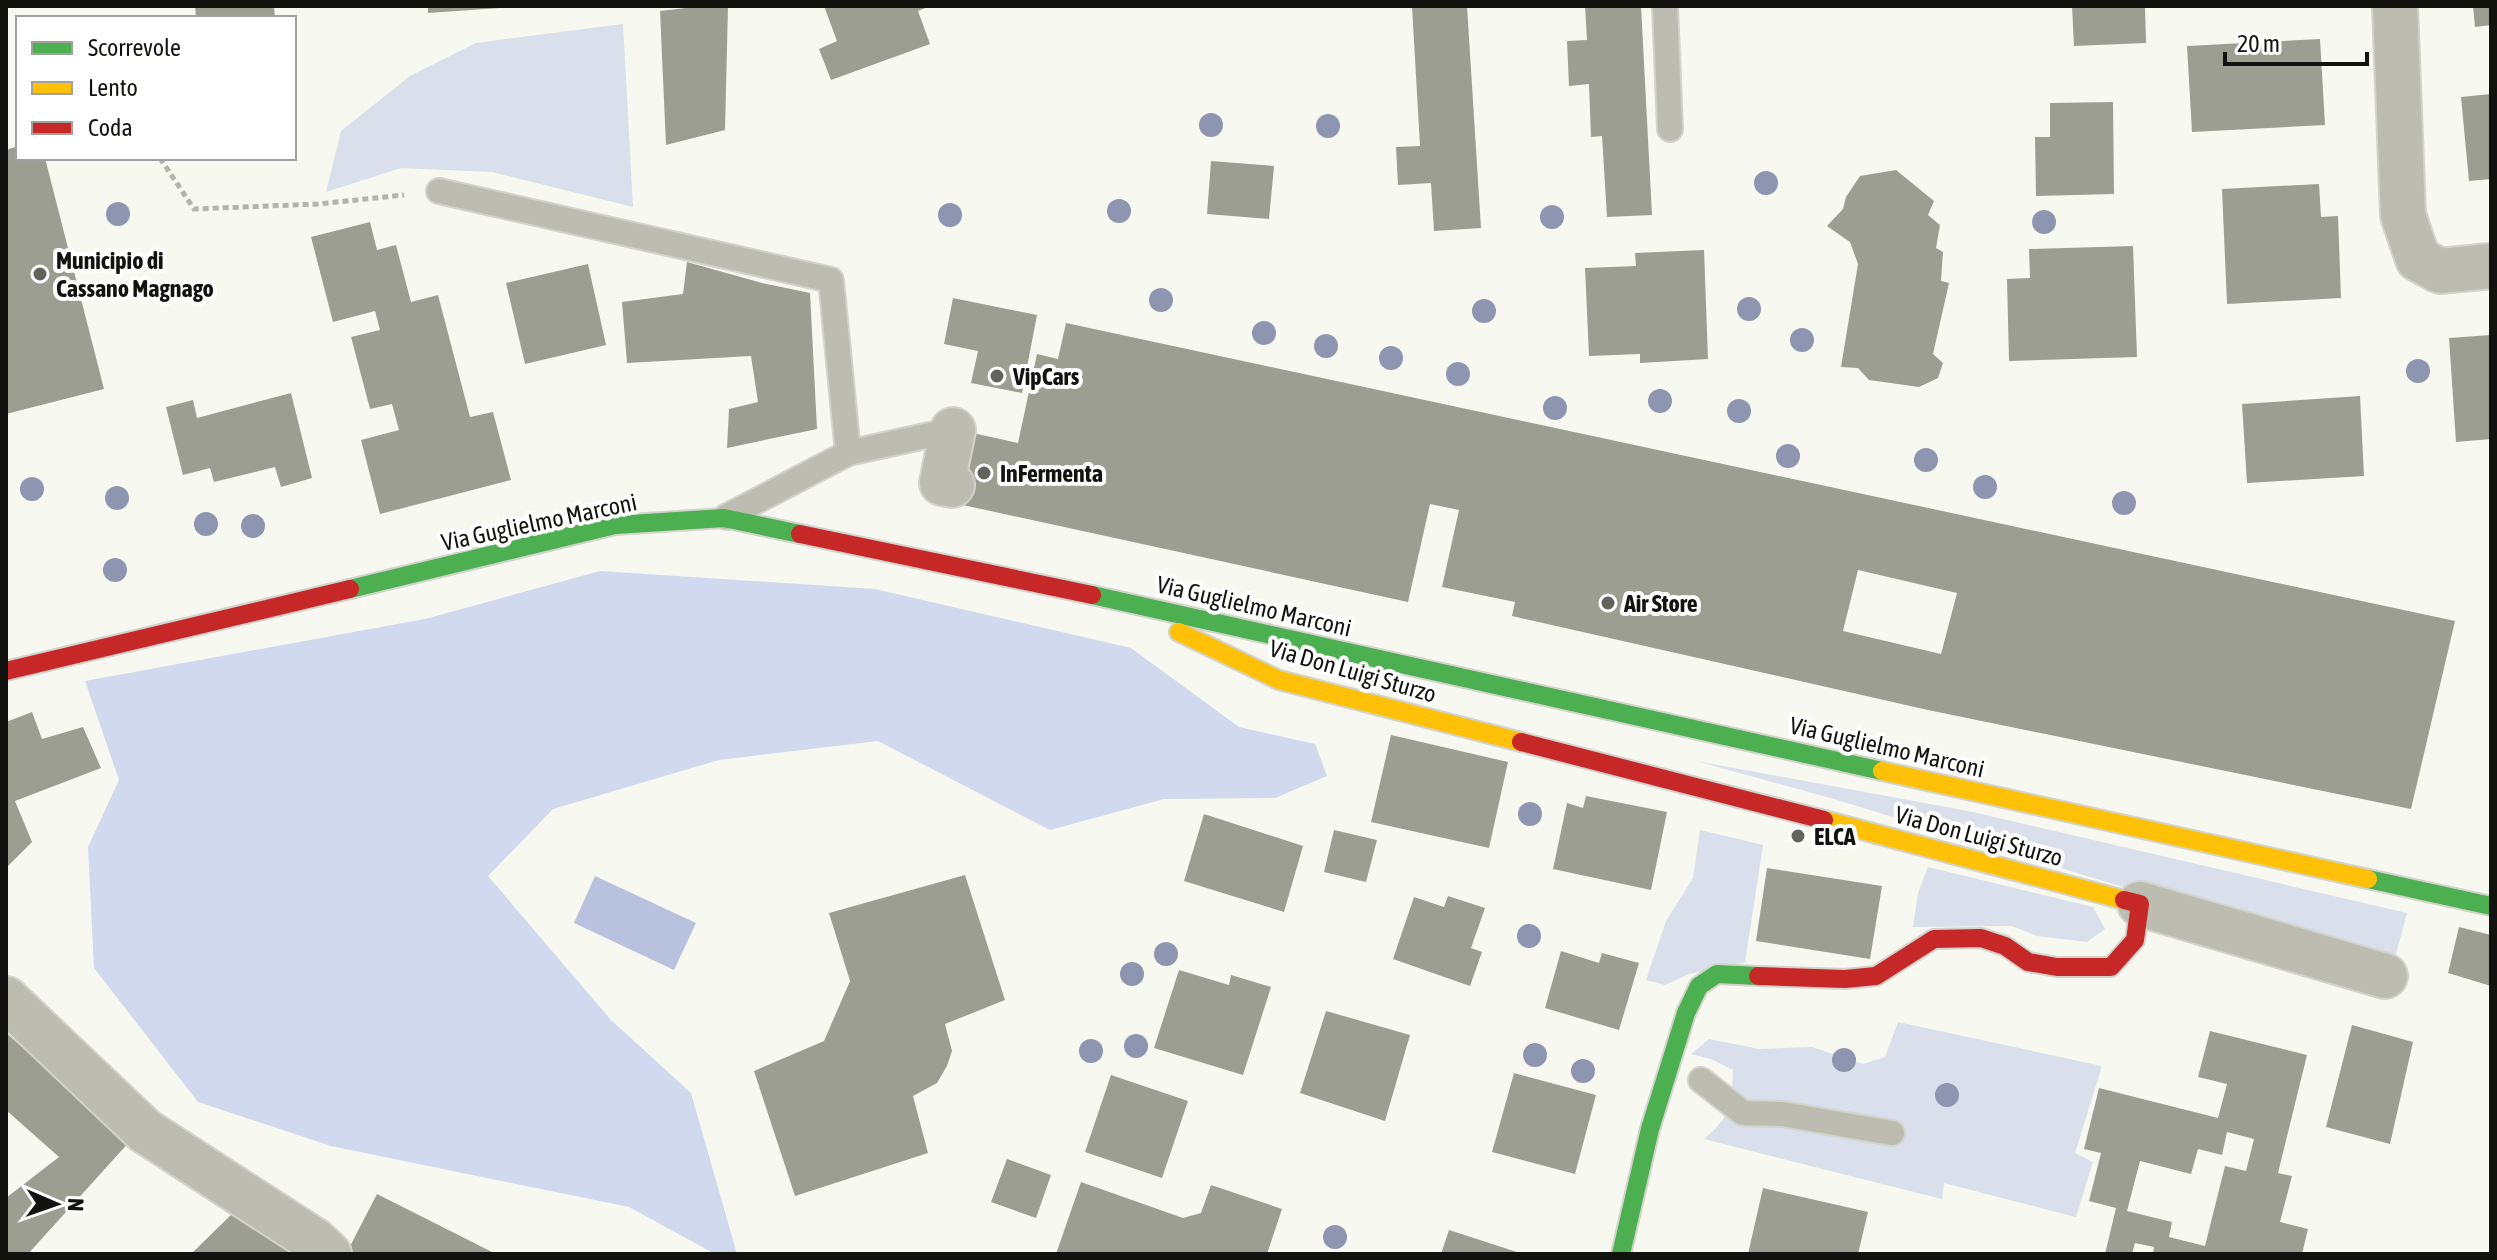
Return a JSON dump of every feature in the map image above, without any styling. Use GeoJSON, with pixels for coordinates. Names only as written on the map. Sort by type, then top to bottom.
{"type":"FeatureCollection","features":[{"type":"Feature","properties":{"kind":"street"},"geometry":{"type":"LineString","coordinates":[[2395,6],[2403,215],[2418,259],[2440,271],[2491,266]]}},
{"type":"Feature","properties":{"kind":"street"},"geometry":{"type":"LineString","coordinates":[[952,485],[942,483],[953,430]]}},
{"type":"Feature","properties":{"kind":"street","name":"Via Guglielmo Marconi"},"geometry":{"type":"LineString","coordinates":[[6,671],[615,525],[724,518],[1109,599],[2491,906]]}},
{"type":"Feature","properties":{"kind":"street","name":"Via Don Luigi Sturzo"},"geometry":{"type":"LineString","coordinates":[[1109,599],[1279,680],[2140,904]]}},
{"type":"Feature","properties":{"kind":"street"},"geometry":{"type":"LineString","coordinates":[[1621,1254],[1650,1129],[1686,1013],[1699,986],[1717,974],[1845,979],[1876,976],[1934,939],[1981,938],[2005,946],[2028,962],[2057,967],[2111,967],[2135,940],[2140,904],[2385,976]]}},
{"type":"Feature","properties":{"kind":"street"},"geometry":{"type":"LineString","coordinates":[[6,999],[145,1131],[315,1241],[329,1254]]}},
{"type":"Feature","properties":{"kind":"lane"},"geometry":{"type":"LineString","coordinates":[[1665,6],[1670,129]]}},
{"type":"Feature","properties":{"kind":"lane"},"geometry":{"type":"LineString","coordinates":[[439,191],[831,280],[848,453]]}},
{"type":"Feature","properties":{"kind":"lane"},"geometry":{"type":"LineString","coordinates":[[724,518],[848,453],[953,430]]}},
{"type":"Feature","properties":{"kind":"lane"},"geometry":{"type":"LineString","coordinates":[[1701,1080],[1743,1113],[1782,1114],[1892,1133]]}},
{"type":"Feature","properties":{"kind":"path"},"geometry":{"type":"LineString","coordinates":[[161,160],[194,209],[318,204],[439,191]]}},
{"type":"Feature","properties":{"kind":"shaded area"},"geometry":{"type":"Polygon","coordinates":[[[623,24],[633,207],[492,172],[401,168],[326,192],[341,131],[410,76],[476,43],[623,24]]]}},
{"type":"Feature","properties":{"kind":"shaded area"},"geometry":{"type":"Polygon","coordinates":[[[600,571],[875,589],[1131,648],[1239,727],[1315,744],[1327,776],[1275,798],[1164,799],[1050,830],[878,741],[719,760],[553,809],[488,876],[611,1020],[691,1093],[737,1254],[715,1254],[629,1207],[331,1146],[198,1102],[94,968],[88,847],[119,780],[85,681],[425,619],[600,571]]]}},
{"type":"Feature","properties":{"kind":"shaded area"},"geometry":{"type":"Polygon","coordinates":[[[1696,761],[1968,811],[2407,913],[2392,969],[1834,799],[1696,761]]]}},
{"type":"Feature","properties":{"kind":"shaded area"},"geometry":{"type":"Polygon","coordinates":[[[1700,830],[1763,845],[1745,962],[1689,974],[1665,985],[1646,980],[1666,921],[1693,878],[1700,830]]]}},
{"type":"Feature","properties":{"kind":"shaded area"},"geometry":{"type":"Polygon","coordinates":[[[1928,867],[2093,907],[2105,929],[2087,942],[2037,936],[2012,926],[1913,927],[1918,893],[1928,867]]]}},
{"type":"Feature","properties":{"kind":"shaded area"},"geometry":{"type":"Polygon","coordinates":[[[595,876],[696,923],[674,970],[574,923],[595,876]]]}},
{"type":"Feature","properties":{"kind":"shaded area"},"geometry":{"type":"Polygon","coordinates":[[[1898,1022],[2102,1066],[2075,1153],[2093,1162],[2076,1217],[1944,1183],[1942,1199],[1704,1139],[1725,1116],[1731,1101],[1733,1082],[1733,1070],[1711,1059],[1691,1054],[1709,1039],[1759,1049],[1812,1047],[1863,1064],[1885,1057],[1898,1022]]]}},
{"type":"Feature","properties":{"kind":"building"},"geometry":{"type":"Polygon","coordinates":[[[195,6],[274,6],[275,16],[196,16],[195,6]]]}},
{"type":"Feature","properties":{"kind":"building"},"geometry":{"type":"Polygon","coordinates":[[[428,6],[500,6],[500,8],[428,13],[428,6]]]}},
{"type":"Feature","properties":{"kind":"building"},"geometry":{"type":"Polygon","coordinates":[[[728,6],[725,130],[666,145],[660,11],[728,6]]]}},
{"type":"Feature","properties":{"kind":"building"},"geometry":{"type":"Polygon","coordinates":[[[824,6],[930,6],[918,11],[930,44],[831,80],[819,49],[837,41],[824,6]]]}},
{"type":"Feature","properties":{"kind":"building"},"geometry":{"type":"Polygon","coordinates":[[[1412,6],[1467,6],[1481,228],[1434,231],[1431,183],[1398,185],[1396,147],[1420,146],[1412,6]]]}},
{"type":"Feature","properties":{"kind":"building"},"geometry":{"type":"Polygon","coordinates":[[[1585,6],[1641,6],[1652,215],[1607,217],[1602,136],[1591,137],[1589,84],[1569,86],[1567,41],[1587,40],[1585,6]]]}},
{"type":"Feature","properties":{"kind":"building"},"geometry":{"type":"Polygon","coordinates":[[[2072,6],[2145,6],[2146,43],[2074,46],[2072,6]]]}},
{"type":"Feature","properties":{"kind":"building"},"geometry":{"type":"Polygon","coordinates":[[[2473,6],[2491,6],[2491,25],[2475,27],[2473,6]]]}},
{"type":"Feature","properties":{"kind":"building"},"geometry":{"type":"Polygon","coordinates":[[[2320,39],[2325,125],[2192,132],[2187,46],[2320,39]]]}},
{"type":"Feature","properties":{"kind":"building"},"geometry":{"type":"Polygon","coordinates":[[[2491,94],[2491,179],[2469,181],[2461,97],[2491,94]]]}},
{"type":"Feature","properties":{"kind":"building"},"geometry":{"type":"Polygon","coordinates":[[[2113,102],[2114,194],[2036,196],[2035,137],[2050,137],[2050,103],[2113,102]]]}},
{"type":"Feature","properties":{"kind":"building","name":"Municipio di Cassano Magnago"},"geometry":{"type":"Polygon","coordinates":[[[16,147],[16,160],[46,160],[104,389],[6,414],[6,150],[16,147]]]}},
{"type":"Feature","properties":{"kind":"building"},"geometry":{"type":"Polygon","coordinates":[[[1211,161],[1274,166],[1269,219],[1207,214],[1211,161]]]}},
{"type":"Feature","properties":{"kind":"building"},"geometry":{"type":"Polygon","coordinates":[[[1896,170],[1934,201],[1928,215],[1940,225],[1936,248],[1943,252],[1941,281],[1949,283],[1933,354],[1943,363],[1938,378],[1919,387],[1869,380],[1858,368],[1841,367],[1858,264],[1850,242],[1827,226],[1843,209],[1846,197],[1860,176],[1896,170]]]}},
{"type":"Feature","properties":{"kind":"building"},"geometry":{"type":"Polygon","coordinates":[[[2319,184],[2321,217],[2338,216],[2341,298],[2227,304],[2222,189],[2319,184]]]}},
{"type":"Feature","properties":{"kind":"building"},"geometry":{"type":"Polygon","coordinates":[[[370,222],[377,250],[396,245],[411,302],[438,295],[470,417],[493,412],[511,480],[380,514],[361,440],[399,430],[392,404],[370,409],[351,337],[380,330],[375,311],[333,322],[311,237],[370,222]]]}},
{"type":"Feature","properties":{"kind":"building"},"geometry":{"type":"Polygon","coordinates":[[[2133,246],[2137,357],[2009,361],[2007,279],[2030,278],[2029,249],[2133,246]]]}},
{"type":"Feature","properties":{"kind":"building"},"geometry":{"type":"Polygon","coordinates":[[[1704,250],[1708,359],[1640,363],[1640,354],[1589,356],[1585,268],[1636,266],[1635,253],[1704,250]]]}},
{"type":"Feature","properties":{"kind":"building"},"geometry":{"type":"Polygon","coordinates":[[[687,262],[810,293],[817,429],[727,448],[729,409],[758,402],[751,356],[627,363],[622,302],[683,294],[687,262]]]}},
{"type":"Feature","properties":{"kind":"building"},"geometry":{"type":"Polygon","coordinates":[[[588,264],[606,345],[525,364],[506,283],[588,264]]]}},
{"type":"Feature","properties":{"kind":"building"},"geometry":{"type":"Polygon","coordinates":[[[953,298],[1037,315],[1022,393],[971,383],[978,351],[944,344],[953,298]]]}},
{"type":"Feature","properties":{"kind":"building"},"geometry":{"type":"Polygon","coordinates":[[[1066,323],[2455,621],[2411,809],[1928,710],[1512,616],[1515,602],[1442,587],[1459,510],[1430,504],[1408,602],[949,502],[964,431],[1018,443],[1037,354],[1058,359],[1066,323]],[[1858,570],[1843,631],[1941,654],[1957,593],[1858,570]]]}},
{"type":"Feature","properties":{"kind":"building"},"geometry":{"type":"Polygon","coordinates":[[[2491,335],[2491,439],[2456,442],[2449,338],[2491,335]]]}},
{"type":"Feature","properties":{"kind":"building"},"geometry":{"type":"Polygon","coordinates":[[[291,393],[312,478],[281,487],[275,467],[214,482],[210,468],[183,475],[166,407],[193,400],[197,418],[291,393]]]}},
{"type":"Feature","properties":{"kind":"building"},"geometry":{"type":"Polygon","coordinates":[[[2360,396],[2364,476],[2247,483],[2242,404],[2360,396]]]}},
{"type":"Feature","properties":{"kind":"building"},"geometry":{"type":"Polygon","coordinates":[[[32,712],[42,739],[83,727],[101,768],[15,801],[32,842],[6,868],[6,722],[32,712]]]}},
{"type":"Feature","properties":{"kind":"building"},"geometry":{"type":"Polygon","coordinates":[[[1391,735],[1508,762],[1489,848],[1371,822],[1391,735]]]}},
{"type":"Feature","properties":{"kind":"building"},"geometry":{"type":"Polygon","coordinates":[[[1586,796],[1667,812],[1651,890],[1553,869],[1567,803],[1583,808],[1586,796]]]}},
{"type":"Feature","properties":{"kind":"building"},"geometry":{"type":"Polygon","coordinates":[[[1204,814],[1303,846],[1284,912],[1184,881],[1204,814]]]}},
{"type":"Feature","properties":{"kind":"building"},"geometry":{"type":"Polygon","coordinates":[[[1334,830],[1377,840],[1366,882],[1324,872],[1334,830]]]}},
{"type":"Feature","properties":{"kind":"building"},"geometry":{"type":"Polygon","coordinates":[[[1767,868],[1882,886],[1870,959],[1756,941],[1767,868]]]}},
{"type":"Feature","properties":{"kind":"building"},"geometry":{"type":"Polygon","coordinates":[[[965,875],[1005,1000],[945,1024],[952,1051],[947,1066],[937,1083],[913,1096],[928,1153],[795,1196],[754,1071],[824,1041],[850,981],[829,913],[965,875]]]}},
{"type":"Feature","properties":{"kind":"building"},"geometry":{"type":"Polygon","coordinates":[[[1448,896],[1485,908],[1471,948],[1482,952],[1470,986],[1393,959],[1414,897],[1444,907],[1448,896]]]}},
{"type":"Feature","properties":{"kind":"building"},"geometry":{"type":"Polygon","coordinates":[[[2459,927],[2491,935],[2491,986],[2448,973],[2459,927]]]}},
{"type":"Feature","properties":{"kind":"building"},"geometry":{"type":"Polygon","coordinates":[[[1561,951],[1599,963],[1602,953],[1639,963],[1619,1030],[1545,1008],[1561,951]]]}},
{"type":"Feature","properties":{"kind":"building"},"geometry":{"type":"Polygon","coordinates":[[[1179,970],[1229,985],[1231,975],[1271,987],[1243,1075],[1154,1048],[1179,970]]]}},
{"type":"Feature","properties":{"kind":"building"},"geometry":{"type":"Polygon","coordinates":[[[1326,1011],[1410,1035],[1385,1121],[1300,1093],[1326,1011]]]}},
{"type":"Feature","properties":{"kind":"building"},"geometry":{"type":"Polygon","coordinates":[[[2352,1025],[2413,1042],[2390,1144],[2326,1127],[2352,1025]]]}},
{"type":"Feature","properties":{"kind":"building"},"geometry":{"type":"Polygon","coordinates":[[[2210,1031],[2307,1055],[2278,1173],[2292,1176],[2280,1222],[2308,1229],[2302,1254],[2153,1254],[2154,1247],[2135,1243],[2132,1254],[2105,1254],[2116,1208],[2089,1201],[2101,1153],[2084,1149],[2099,1088],[2218,1118],[2227,1084],[2198,1077],[2210,1031]],[[2227,1132],[2222,1155],[2198,1149],[2191,1174],[2140,1161],[2127,1211],[2172,1222],[2169,1237],[2205,1246],[2225,1166],[2246,1171],[2254,1139],[2227,1132]]]}},
{"type":"Feature","properties":{"kind":"building"},"geometry":{"type":"Polygon","coordinates":[[[6,1033],[131,1140],[28,1254],[6,1254],[6,1198],[59,1157],[6,1110],[6,1033]]]}},
{"type":"Feature","properties":{"kind":"building"},"geometry":{"type":"Polygon","coordinates":[[[1514,1073],[1596,1095],[1575,1174],[1492,1152],[1514,1073]]]}},
{"type":"Feature","properties":{"kind":"building"},"geometry":{"type":"Polygon","coordinates":[[[1111,1075],[1188,1101],[1162,1178],[1085,1152],[1111,1075]]]}},
{"type":"Feature","properties":{"kind":"building"},"geometry":{"type":"Polygon","coordinates":[[[1007,1159],[1051,1175],[1036,1218],[991,1202],[1007,1159]]]}},
{"type":"Feature","properties":{"kind":"building"},"geometry":{"type":"Polygon","coordinates":[[[1081,1182],[1183,1218],[1201,1213],[1211,1185],[1282,1209],[1267,1254],[1056,1254],[1081,1182]]]}},
{"type":"Feature","properties":{"kind":"building"},"geometry":{"type":"Polygon","coordinates":[[[1763,1188],[1868,1212],[1858,1254],[1748,1254],[1763,1188]]]}},
{"type":"Feature","properties":{"kind":"building"},"geometry":{"type":"Polygon","coordinates":[[[377,1194],[496,1254],[346,1254],[377,1194]]]}},
{"type":"Feature","properties":{"kind":"building"},"geometry":{"type":"Polygon","coordinates":[[[236,1210],[296,1254],[191,1254],[236,1210]]]}},
{"type":"Feature","properties":{"kind":"building"},"geometry":{"type":"Polygon","coordinates":[[[1449,1230],[1520,1253],[1520,1254],[1441,1254],[1449,1230]]]}},
{"type":"Feature","properties":{"kind":"traffic: fast"},"geometry":{"type":"LineString","coordinates":[[350,589],[615,525],[724,518],[800,534]]}},
{"type":"Feature","properties":{"kind":"traffic: fast"},"geometry":{"type":"LineString","coordinates":[[1092,595],[1882,771]]}},
{"type":"Feature","properties":{"kind":"traffic: fast"},"geometry":{"type":"LineString","coordinates":[[2368,879],[2491,906]]}},
{"type":"Feature","properties":{"kind":"traffic: fast"},"geometry":{"type":"LineString","coordinates":[[1621,1254],[1650,1129],[1686,1013],[1699,986],[1717,974],[1758,976]]}},
{"type":"Feature","properties":{"kind":"traffic: slow"},"geometry":{"type":"LineString","coordinates":[[1179,632],[1279,680],[1521,742]]}},
{"type":"Feature","properties":{"kind":"traffic: slow"},"geometry":{"type":"LineString","coordinates":[[1882,771],[2368,879]]}},
{"type":"Feature","properties":{"kind":"traffic: slow"},"geometry":{"type":"LineString","coordinates":[[1824,820],[2124,900]]}},
{"type":"Feature","properties":{"kind":"traffic: jam"},"geometry":{"type":"LineString","coordinates":[[800,534],[1092,595]]}},
{"type":"Feature","properties":{"kind":"traffic: jam"},"geometry":{"type":"LineString","coordinates":[[6,671],[350,589]]}},
{"type":"Feature","properties":{"kind":"traffic: jam"},"geometry":{"type":"LineString","coordinates":[[1521,742],[1824,820]]}},
{"type":"Feature","properties":{"kind":"traffic: jam"},"geometry":{"type":"LineString","coordinates":[[1758,976],[1845,979],[1876,976],[1934,939],[1981,938],[2005,946],[2028,962],[2057,967],[2111,967],[2135,940],[2140,904],[2124,900]]}},
{"type":"Feature","properties":{"kind":"place","name":"Municipio di Cassano Magnago"},"geometry":{"type":"Point","coordinates":[40,274]}},
{"type":"Feature","properties":{"kind":"place","name":"VipCars"},"geometry":{"type":"Point","coordinates":[997,376]}},
{"type":"Feature","properties":{"kind":"place","name":"InFermenta"},"geometry":{"type":"Point","coordinates":[984,473]}},
{"type":"Feature","properties":{"kind":"place","name":"Air Store"},"geometry":{"type":"Point","coordinates":[1608,603]}},
{"type":"Feature","properties":{"kind":"place","name":"ELCA"},"geometry":{"type":"Point","coordinates":[1798,836]}}]}
